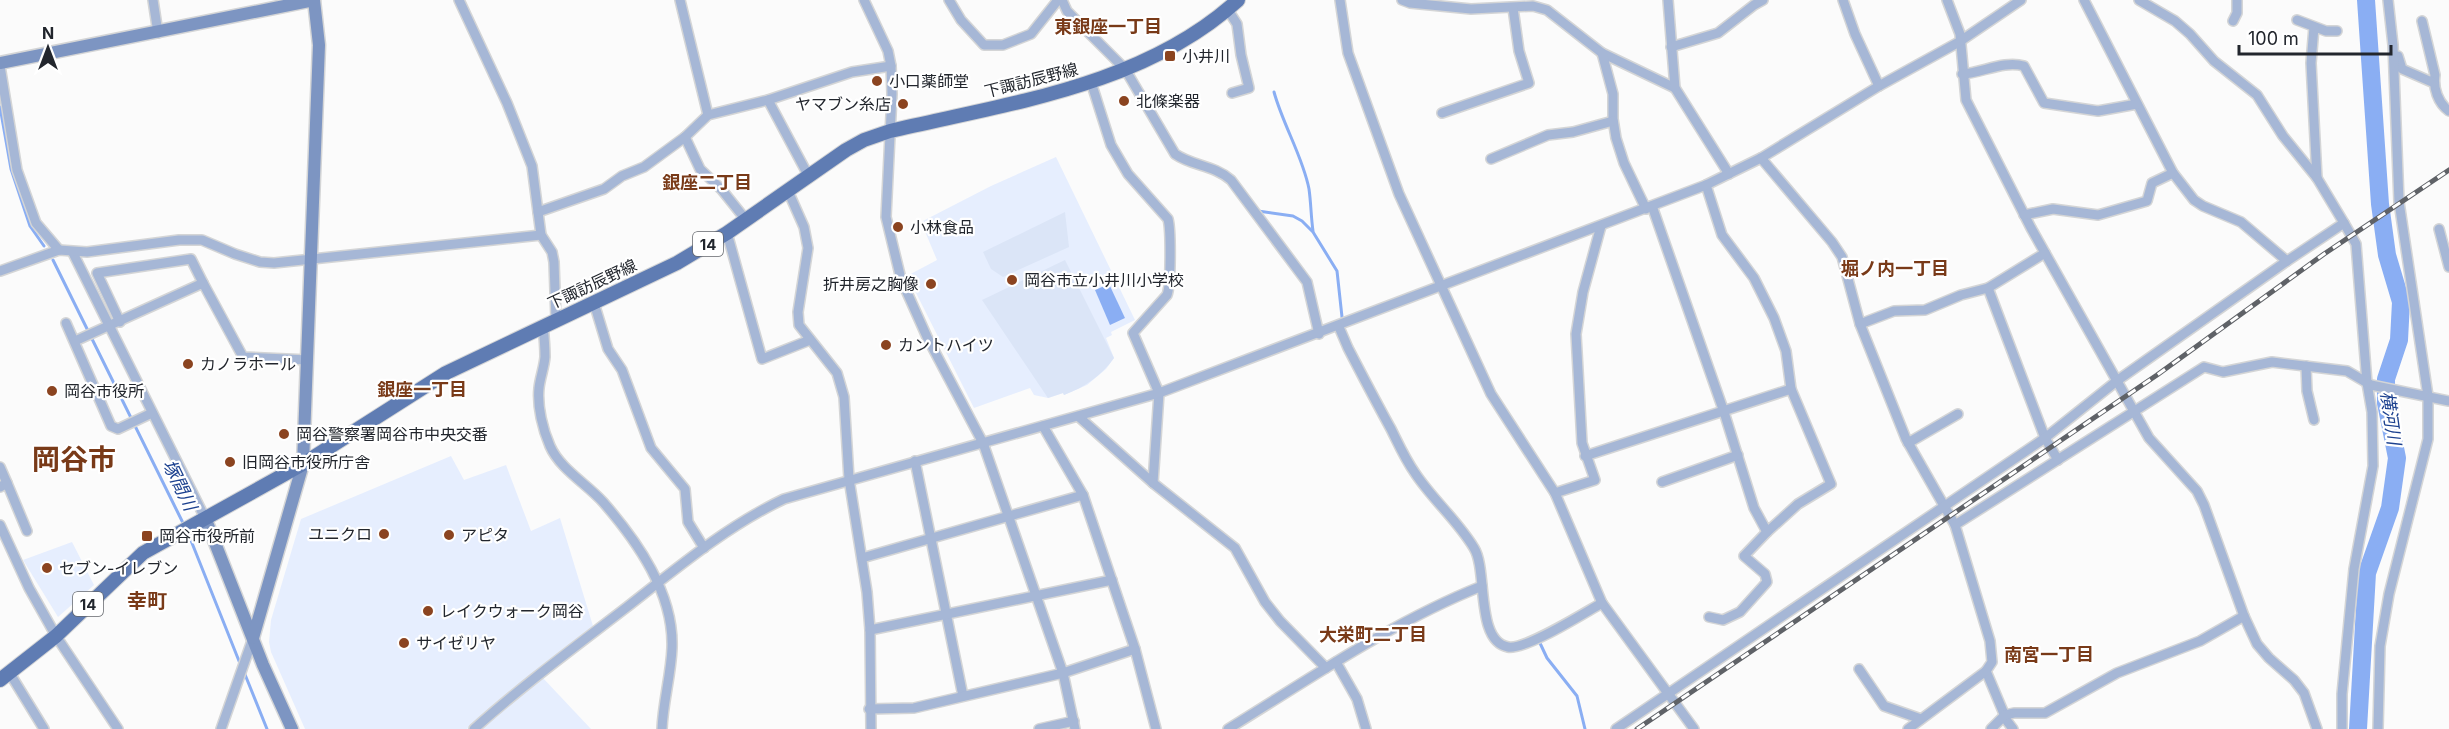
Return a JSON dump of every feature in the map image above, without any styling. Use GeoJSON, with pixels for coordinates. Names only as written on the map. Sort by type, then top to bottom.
{"type":"FeatureCollection","features":[{"type":"Feature","properties":{"kind":"main road","name":"下諏訪辰野線"},"geometry":{"type":"LineString","coordinates":[[5,676],[56,636],[142,554],[303,464],[446,373],[677,263],[727,233],[808,175],[864,140],[890,131],[1091,82],[1125,69],[1181,42],[1233,5]]}},
{"type":"Feature","properties":{"kind":"street"},"geometry":{"type":"LineString","coordinates":[[153,0],[158,33]]}},
{"type":"Feature","properties":{"kind":"street"},"geometry":{"type":"LineString","coordinates":[[59,250],[36,223],[17,170],[0,64],[315,0],[319,45],[303,464],[253,638],[221,729]]}},
{"type":"Feature","properties":{"kind":"street"},"geometry":{"type":"LineString","coordinates":[[459,0],[520,132],[532,166],[541,235],[552,252],[554,262],[549,322],[539,390],[542,416],[551,449],[559,460],[598,496],[634,538],[658,583],[670,625],[672,645],[662,729]]}},
{"type":"Feature","properties":{"kind":"street"},"geometry":{"type":"LineString","coordinates":[[680,0],[708,115]]}},
{"type":"Feature","properties":{"kind":"street"},"geometry":{"type":"LineString","coordinates":[[864,0],[888,51],[891,66],[886,217],[902,279],[927,337],[983,443],[1063,673],[1075,725],[1039,729]]}},
{"type":"Feature","properties":{"kind":"street"},"geometry":{"type":"LineString","coordinates":[[949,0],[961,20],[984,45],[992,46],[1031,34],[1060,0],[1067,11],[1125,69],[1174,153],[1181,158],[1217,169],[1231,180],[1307,282],[1319,334]]}},
{"type":"Feature","properties":{"kind":"street"},"geometry":{"type":"LineString","coordinates":[[1340,0],[1348,53],[1399,194],[1491,394],[1555,493],[1602,603],[1694,729]]}},
{"type":"Feature","properties":{"kind":"street"},"geometry":{"type":"LineString","coordinates":[[1402,0],[1410,3],[1471,9],[1533,6],[1547,10],[1602,53],[1675,88]]}},
{"type":"Feature","properties":{"kind":"street"},"geometry":{"type":"LineString","coordinates":[[1668,0],[1675,88],[1729,174]]}},
{"type":"Feature","properties":{"kind":"street"},"geometry":{"type":"LineString","coordinates":[[1671,47],[1718,33],[1763,0]]}},
{"type":"Feature","properties":{"kind":"street"},"geometry":{"type":"LineString","coordinates":[[1843,0],[1855,34],[1879,86]]}},
{"type":"Feature","properties":{"kind":"street"},"geometry":{"type":"LineString","coordinates":[[1947,0],[1960,34],[1966,100],[2024,215],[2149,438],[2197,491],[2244,616],[2257,644],[2269,658],[2295,680],[2304,693],[2317,729]]}},
{"type":"Feature","properties":{"kind":"street"},"geometry":{"type":"LineString","coordinates":[[474,729],[539,673],[704,548],[760,510],[784,499],[849,479],[1159,393],[1339,327],[1706,185],[1761,158],[1879,86],[1959,42],[2021,0]]}},
{"type":"Feature","properties":{"kind":"street"},"geometry":{"type":"LineString","coordinates":[[2084,0],[2173,173],[2194,200],[2241,222],[2287,261]]}},
{"type":"Feature","properties":{"kind":"street"},"geometry":{"type":"LineString","coordinates":[[2139,0],[2175,21],[2214,61],[2257,95],[2283,136],[2317,178],[2356,244],[2372,412],[2373,466],[2369,498],[2354,569],[2342,694],[2342,729]]}},
{"type":"Feature","properties":{"kind":"street"},"geometry":{"type":"LineString","coordinates":[[2234,21],[2237,13],[2237,0]]}},
{"type":"Feature","properties":{"kind":"street"},"geometry":{"type":"LineString","coordinates":[[2378,729],[2380,646],[2389,594],[2428,439],[2426,396],[2399,202],[2393,45],[2388,0]]}},
{"type":"Feature","properties":{"kind":"street"},"geometry":{"type":"LineString","coordinates":[[1232,93],[1249,88],[1233,5]]}},
{"type":"Feature","properties":{"kind":"street"},"geometry":{"type":"LineString","coordinates":[[1442,113],[1529,83],[1519,51],[1513,8]]}},
{"type":"Feature","properties":{"kind":"street"},"geometry":{"type":"LineString","coordinates":[[2297,20],[2326,31],[2337,31]]}},
{"type":"Feature","properties":{"kind":"street"},"geometry":{"type":"LineString","coordinates":[[2421,21],[2435,75],[2434,83],[2441,105],[2449,111]]}},
{"type":"Feature","properties":{"kind":"street"},"geometry":{"type":"LineString","coordinates":[[2314,27],[2311,63],[2317,178]]}},
{"type":"Feature","properties":{"kind":"street"},"geometry":{"type":"LineString","coordinates":[[2393,45],[2402,69],[2434,83]]}},
{"type":"Feature","properties":{"kind":"street"},"geometry":{"type":"LineString","coordinates":[[1602,53],[1613,94],[1613,121],[1624,163],[1649,207],[1724,412],[1754,508],[1767,532]]}},
{"type":"Feature","properties":{"kind":"street"},"geometry":{"type":"LineString","coordinates":[[1962,74],[2017,64],[2024,66],[2044,103],[2098,111],[2137,104]]}},
{"type":"Feature","properties":{"kind":"street"},"geometry":{"type":"LineString","coordinates":[[538,212],[604,189],[622,176],[644,167],[685,137],[708,115],[768,100],[852,72],[891,66]]}},
{"type":"Feature","properties":{"kind":"street"},"geometry":{"type":"LineString","coordinates":[[1091,82],[1111,145],[1128,174],[1168,219],[1170,228],[1167,295],[1133,333],[1159,393],[1153,483]]}},
{"type":"Feature","properties":{"kind":"street"},"geometry":{"type":"LineString","coordinates":[[768,100],[808,175]]}},
{"type":"Feature","properties":{"kind":"street"},"geometry":{"type":"LineString","coordinates":[[1491,159],[1548,135],[1574,132],[1613,121]]}},
{"type":"Feature","properties":{"kind":"street"},"geometry":{"type":"LineString","coordinates":[[685,137],[700,169],[722,190],[746,220]]}},
{"type":"Feature","properties":{"kind":"street"},"geometry":{"type":"LineString","coordinates":[[1761,158],[1842,257],[1860,324],[1908,443],[1955,525],[1990,641],[1992,662],[1986,671],[1915,726],[1884,706],[1859,669]]}},
{"type":"Feature","properties":{"kind":"street"},"geometry":{"type":"LineString","coordinates":[[2024,215],[2054,209],[2098,215],[2107,214],[2146,201],[2152,183],[2173,173]]}},
{"type":"Feature","properties":{"kind":"street"},"geometry":{"type":"LineString","coordinates":[[1706,185],[1722,235],[1754,278],[1774,318],[1786,351],[1791,389],[1831,483],[1798,504],[1744,556],[1765,574],[1767,582],[1740,612],[1723,620],[1709,617]]}},
{"type":"Feature","properties":{"kind":"street"},"geometry":{"type":"LineString","coordinates":[[788,191],[804,228],[808,248],[798,312],[799,325],[837,373],[841,383],[849,479],[862,558],[870,630],[871,729]]}},
{"type":"Feature","properties":{"kind":"street"},"geometry":{"type":"LineString","coordinates":[[1616,729],[2045,438],[2118,380],[2344,223]]}},
{"type":"Feature","properties":{"kind":"street"},"geometry":{"type":"LineString","coordinates":[[1555,493],[1595,480],[1582,443],[1576,334],[1583,292],[1601,226]]}},
{"type":"Feature","properties":{"kind":"street"},"geometry":{"type":"LineString","coordinates":[[2439,229],[2449,267]]}},
{"type":"Feature","properties":{"kind":"street"},"geometry":{"type":"LineString","coordinates":[[727,233],[762,359],[810,340]]}},
{"type":"Feature","properties":{"kind":"street"},"geometry":{"type":"LineString","coordinates":[[0,271],[59,250],[73,253],[180,240],[202,240],[260,262],[312,260],[541,235]]}},
{"type":"Feature","properties":{"kind":"street"},"geometry":{"type":"LineString","coordinates":[[73,253],[206,520],[291,729]]}},
{"type":"Feature","properties":{"kind":"street"},"geometry":{"type":"LineString","coordinates":[[1860,324],[1894,311],[1925,310],[1988,288],[2045,253]]}},
{"type":"Feature","properties":{"kind":"street"},"geometry":{"type":"LineString","coordinates":[[120,322],[98,273],[191,259],[243,357],[308,360]]}},
{"type":"Feature","properties":{"kind":"street"},"geometry":{"type":"LineString","coordinates":[[75,341],[203,283]]}},
{"type":"Feature","properties":{"kind":"street"},"geometry":{"type":"LineString","coordinates":[[1988,288],[2045,438],[2058,460]]}},
{"type":"Feature","properties":{"kind":"street"},"geometry":{"type":"LineString","coordinates":[[594,303],[608,350],[622,370],[651,448],[685,489],[688,522],[704,548]]}},
{"type":"Feature","properties":{"kind":"street"},"geometry":{"type":"LineString","coordinates":[[66,322],[111,426],[118,429],[152,413]]}},
{"type":"Feature","properties":{"kind":"street"},"geometry":{"type":"LineString","coordinates":[[1339,327],[1413,470],[1428,493],[1474,547],[1479,557],[1485,612],[1490,629],[1500,642],[1507,647],[1534,640],[1602,603]]}},
{"type":"Feature","properties":{"kind":"street"},"geometry":{"type":"LineString","coordinates":[[1955,525],[2204,367],[2223,372],[2271,362],[2347,370],[2369,384],[2449,401]]}},
{"type":"Feature","properties":{"kind":"street"},"geometry":{"type":"LineString","coordinates":[[2306,366],[2307,392],[2314,420]]}},
{"type":"Feature","properties":{"kind":"street"},"geometry":{"type":"LineString","coordinates":[[1585,456],[1791,389]]}},
{"type":"Feature","properties":{"kind":"street"},"geometry":{"type":"LineString","coordinates":[[1908,443],[1958,414]]}},
{"type":"Feature","properties":{"kind":"street"},"geometry":{"type":"LineString","coordinates":[[1079,417],[1153,483],[1235,548],[1265,602],[1280,621],[1326,668]]}},
{"type":"Feature","properties":{"kind":"street"},"geometry":{"type":"LineString","coordinates":[[1043,426],[1083,495],[1135,649],[1156,729]]}},
{"type":"Feature","properties":{"kind":"street"},"geometry":{"type":"LineString","coordinates":[[1662,482],[1738,455]]}},
{"type":"Feature","properties":{"kind":"street"},"geometry":{"type":"LineString","coordinates":[[915,461],[963,696]]}},
{"type":"Feature","properties":{"kind":"street"},"geometry":{"type":"LineString","coordinates":[[0,467],[4,485],[27,531]]}},
{"type":"Feature","properties":{"kind":"street"},"geometry":{"type":"LineString","coordinates":[[862,558],[1083,495]]}},
{"type":"Feature","properties":{"kind":"street"},"geometry":{"type":"LineString","coordinates":[[0,525],[29,588],[56,636],[118,729]]}},
{"type":"Feature","properties":{"kind":"street"},"geometry":{"type":"LineString","coordinates":[[870,630],[1112,580]]}},
{"type":"Feature","properties":{"kind":"street"},"geometry":{"type":"LineString","coordinates":[[1228,729],[1336,662],[1440,603],[1482,586]]}},
{"type":"Feature","properties":{"kind":"street"},"geometry":{"type":"LineString","coordinates":[[1991,729],[2005,715],[2045,713],[2117,673],[2200,642],[2244,616]]}},
{"type":"Feature","properties":{"kind":"street"},"geometry":{"type":"LineString","coordinates":[[869,709],[914,708],[1063,673],[1135,649]]}},
{"type":"Feature","properties":{"kind":"street"},"geometry":{"type":"LineString","coordinates":[[1336,662],[1357,699],[1366,729]]}},
{"type":"Feature","properties":{"kind":"street"},"geometry":{"type":"LineString","coordinates":[[1986,671],[2013,729]]}},
{"type":"Feature","properties":{"kind":"street"},"geometry":{"type":"LineString","coordinates":[[5,676],[44,729]]}},
{"type":"Feature","properties":{"kind":"shaded area","name":"岡谷市立小井川小学校"},"geometry":{"type":"Polygon","coordinates":[[[1056,157],[1135,320],[1111,332],[1112,335],[1106,338],[1114,358],[1106,369],[1087,385],[1064,395],[1063,393],[1048,398],[1034,395],[1030,388],[974,408],[911,283],[905,277],[937,260],[921,222],[991,186],[1056,157]]]}},
{"type":"Feature","properties":{"kind":"shaded area"},"geometry":{"type":"Polygon","coordinates":[[[1065,212],[1069,247],[1003,277],[991,269],[983,252],[1065,212]]]}},
{"type":"Feature","properties":{"kind":"shaded area"},"geometry":{"type":"Polygon","coordinates":[[[1065,260],[1114,358],[1098,376],[1086,385],[1064,395],[1063,393],[1048,398],[982,300],[1065,260]]]}},
{"type":"Feature","properties":{"kind":"shaded area","name":"レイクウォーク岡谷"},"geometry":{"type":"Polygon","coordinates":[[[451,456],[464,480],[506,465],[531,531],[560,518],[593,626],[496,702],[467,729],[305,729],[271,652],[269,642],[271,620],[301,519],[451,456]]]}},
{"type":"Feature","properties":{"kind":"shaded area"},"geometry":{"type":"Polygon","coordinates":[[[72,542],[94,585],[58,617],[23,560],[72,542]]]}},
{"type":"Feature","properties":{"kind":"shaded area"},"geometry":{"type":"Polygon","coordinates":[[[542,677],[591,729],[479,729],[542,677]]]}},
{"type":"Feature","properties":{"kind":"water"},"geometry":{"type":"Polygon","coordinates":[[[1109,284],[1125,318],[1110,325],[1095,290],[1109,284]]]}},
{"type":"Feature","properties":{"kind":"waterway","name":"横河川"},"geometry":{"type":"LineString","coordinates":[[2358,729],[2367,573],[2390,508],[2397,458],[2386,403],[2386,379],[2399,340],[2401,302],[2387,255],[2380,204],[2366,0]]}},
{"type":"Feature","properties":{"kind":"waterway"},"geometry":{"type":"LineString","coordinates":[[1274,92],[1306,177],[1313,231]]}},
{"type":"Feature","properties":{"kind":"waterway","name":"塚間川"},"geometry":{"type":"LineString","coordinates":[[0,107],[11,169],[30,226],[44,246]]}},
{"type":"Feature","properties":{"kind":"waterway"},"geometry":{"type":"LineString","coordinates":[[1258,211],[1293,216],[1313,232],[1337,271],[1342,317]]}},
{"type":"Feature","properties":{"kind":"waterway","name":"塚間川"},"geometry":{"type":"LineString","coordinates":[[53,260],[184,525]]}},
{"type":"Feature","properties":{"kind":"waterway","name":"塚間川"},"geometry":{"type":"LineString","coordinates":[[188,533],[241,666]]}},
{"type":"Feature","properties":{"kind":"waterway"},"geometry":{"type":"LineString","coordinates":[[1539,641],[1547,658],[1577,696],[1585,729]]}},
{"type":"Feature","properties":{"kind":"waterway","name":"塚間川"},"geometry":{"type":"LineString","coordinates":[[244,672],[267,729]]}},
{"type":"Feature","properties":{"kind":"railway"},"geometry":{"type":"LineString","coordinates":[[1637,729],[2157,375],[2324,254],[2449,170]]}},
{"type":"Feature","properties":{"kind":"place","name":"小井川"},"geometry":{"type":"Point","coordinates":[1170,56]}},
{"type":"Feature","properties":{"kind":"place","name":"小口薬師堂"},"geometry":{"type":"Point","coordinates":[877,81]}},
{"type":"Feature","properties":{"kind":"place","name":"北條楽器"},"geometry":{"type":"Point","coordinates":[1124,101]}},
{"type":"Feature","properties":{"kind":"place","name":"ヤマブン糸店"},"geometry":{"type":"Point","coordinates":[903,104]}},
{"type":"Feature","properties":{"kind":"place","name":"小林食品"},"geometry":{"type":"Point","coordinates":[898,227]}},
{"type":"Feature","properties":{"kind":"place","name":"岡谷市立小井川小学校"},"geometry":{"type":"Point","coordinates":[1012,280]}},
{"type":"Feature","properties":{"kind":"place","name":"折井房之胸像"},"geometry":{"type":"Point","coordinates":[931,284]}},
{"type":"Feature","properties":{"kind":"place","name":"カントハイツ"},"geometry":{"type":"Point","coordinates":[886,345]}},
{"type":"Feature","properties":{"kind":"place","name":"カノラホール"},"geometry":{"type":"Point","coordinates":[188,364]}},
{"type":"Feature","properties":{"kind":"place","name":"岡谷市役所"},"geometry":{"type":"Point","coordinates":[52,391]}},
{"type":"Feature","properties":{"kind":"place","name":"岡谷警察署岡谷市中央交番"},"geometry":{"type":"Point","coordinates":[284,434]}},
{"type":"Feature","properties":{"kind":"place","name":"旧岡谷市役所庁舎"},"geometry":{"type":"Point","coordinates":[230,462]}},
{"type":"Feature","properties":{"kind":"place","name":"ユニクロ"},"geometry":{"type":"Point","coordinates":[384,534]}},
{"type":"Feature","properties":{"kind":"place","name":"アピタ"},"geometry":{"type":"Point","coordinates":[449,535]}},
{"type":"Feature","properties":{"kind":"place","name":"岡谷市役所前"},"geometry":{"type":"Point","coordinates":[147,536]}},
{"type":"Feature","properties":{"kind":"place","name":"セブン-イレブン"},"geometry":{"type":"Point","coordinates":[47,568]}},
{"type":"Feature","properties":{"kind":"place","name":"レイクウォーク岡谷"},"geometry":{"type":"Point","coordinates":[428,611]}},
{"type":"Feature","properties":{"kind":"place","name":"サイゼリヤ"},"geometry":{"type":"Point","coordinates":[404,643]}},
{"type":"Feature","properties":{"kind":"district","name":"東銀座一丁目"},"geometry":{"type":"Point","coordinates":[1108,26]}},
{"type":"Feature","properties":{"kind":"district","name":"銀座二丁目"},"geometry":{"type":"Point","coordinates":[707,182]}},
{"type":"Feature","properties":{"kind":"district","name":"堀ノ内一丁目"},"geometry":{"type":"Point","coordinates":[1895,268]}},
{"type":"Feature","properties":{"kind":"district","name":"銀座一丁目"},"geometry":{"type":"Point","coordinates":[422,389]}},
{"type":"Feature","properties":{"kind":"district","name":"岡谷市"},"geometry":{"type":"Point","coordinates":[74,459]}},
{"type":"Feature","properties":{"kind":"district","name":"幸町"},"geometry":{"type":"Point","coordinates":[147,601]}},
{"type":"Feature","properties":{"kind":"district","name":"大栄町二丁目"},"geometry":{"type":"Point","coordinates":[1373,634]}},
{"type":"Feature","properties":{"kind":"district","name":"南宮一丁目"},"geometry":{"type":"Point","coordinates":[2049,654]}}]}
